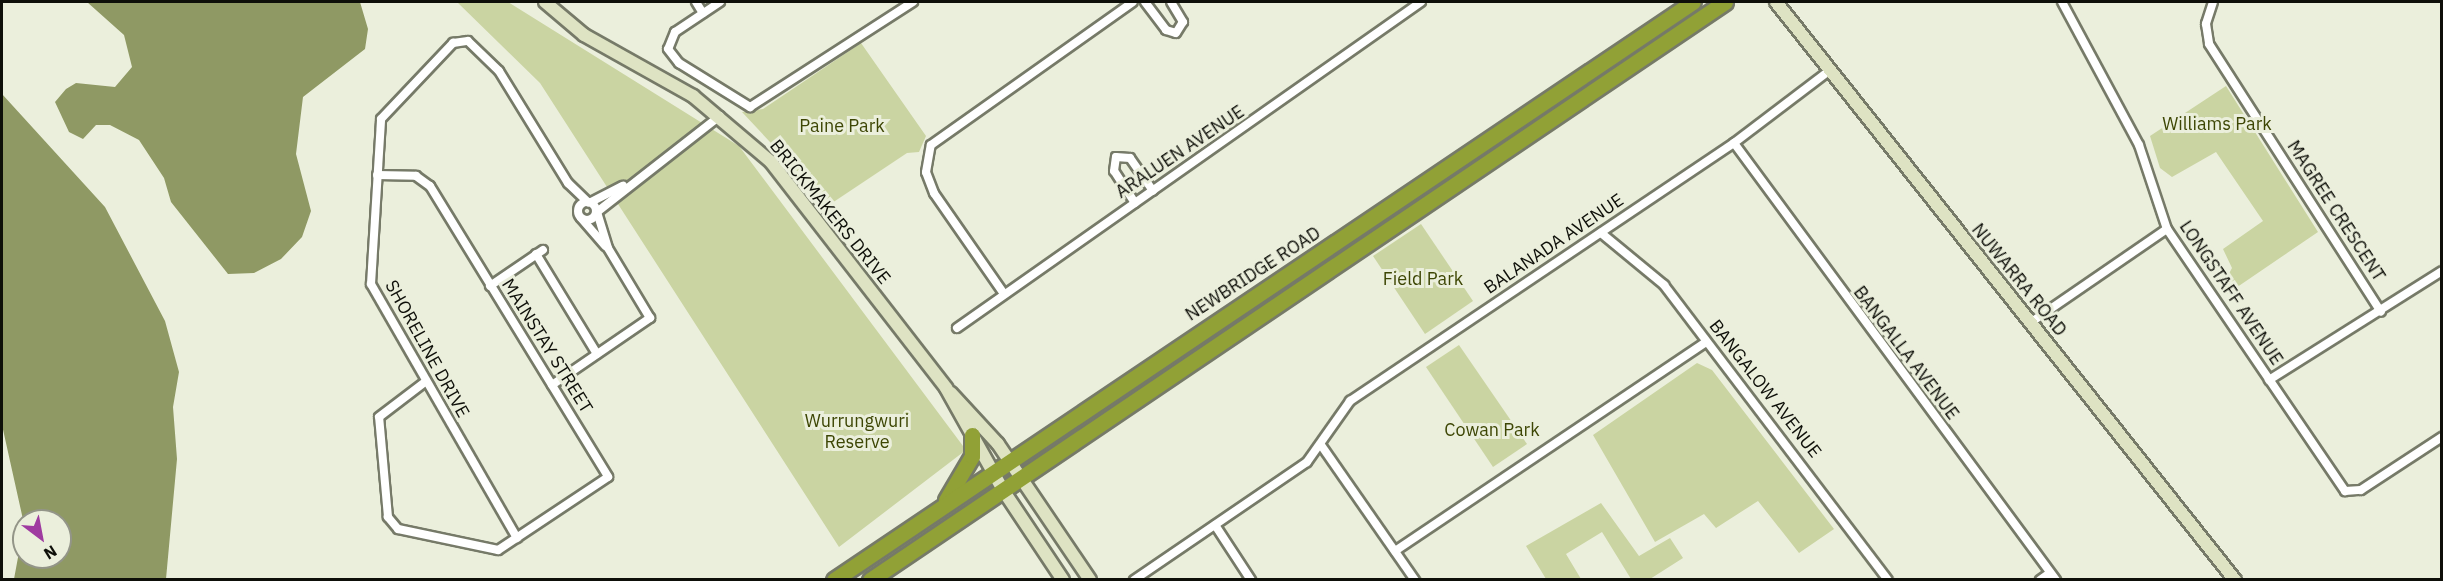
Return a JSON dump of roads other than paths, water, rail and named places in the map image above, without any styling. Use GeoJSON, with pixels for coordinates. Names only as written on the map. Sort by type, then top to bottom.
{"type":"FeatureCollection","features":[{"type":"Feature","properties":{"kind":"highway","name":"NEWBRIDGE ROAD"},"geometry":{"type":"LineString","coordinates":[[834,579],[1008,458],[1693,2]]}},
{"type":"Feature","properties":{"kind":"highway","name":"NEWBRIDGE ROAD"},"geometry":{"type":"LineString","coordinates":[[870,579],[1725,2]]}},
{"type":"Feature","properties":{"kind":"highway"},"geometry":{"type":"LineString","coordinates":[[946,500],[950,484],[972,456],[972,435]]}},
{"type":"Feature","properties":{"kind":"street","name":"BRICKMAKERS DRIVE"},"geometry":{"type":"LineString","coordinates":[[545,2],[560,16],[720,116],[771,162],[946,388],[1008,458],[1090,579]]}},
{"type":"Feature","properties":{"kind":"street"},"geometry":{"type":"LineString","coordinates":[[554,2],[560,16]]}},
{"type":"Feature","properties":{"kind":"street"},"geometry":{"type":"LineString","coordinates":[[696,2],[704,13]]}},
{"type":"Feature","properties":{"kind":"street"},"geometry":{"type":"LineString","coordinates":[[720,2],[672,35],[669,53],[740,103],[754,107],[913,2]]}},
{"type":"Feature","properties":{"kind":"street"},"geometry":{"type":"LineString","coordinates":[[1002,291],[934,193],[926,172],[931,145],[946,129],[1133,2]]}},
{"type":"Feature","properties":{"kind":"street"},"geometry":{"type":"LineString","coordinates":[[1146,2],[1166,30],[1176,33],[1183,22],[1171,2]]}},
{"type":"Feature","properties":{"kind":"street","name":"ARALUEN AVENUE"},"geometry":{"type":"LineString","coordinates":[[957,328],[1002,291],[1153,191],[1421,2]]}},
{"type":"Feature","properties":{"kind":"street","name":"NUWARRA ROAD"},"geometry":{"type":"LineString","coordinates":[[1776,2],[2233,579]]}},
{"type":"Feature","properties":{"kind":"street","name":"LONGSTAFF AVENUE"},"geometry":{"type":"LineString","coordinates":[[2062,2],[2139,145],[2167,229],[2345,491],[2361,490],[2442,437]]}},
{"type":"Feature","properties":{"kind":"street","name":"MAGREE CRESCENT"},"geometry":{"type":"LineString","coordinates":[[2213,2],[2206,24],[2209,44],[2381,312]]}},
{"type":"Feature","properties":{"kind":"street","name":"SHORELINE DRIVE"},"geometry":{"type":"LineString","coordinates":[[518,538],[425,382],[371,284],[381,119],[453,43],[473,44],[499,71],[568,183]]}},
{"type":"Feature","properties":{"kind":"street","name":"BALANADA AVENUE"},"geometry":{"type":"LineString","coordinates":[[1134,579],[1307,462],[1322,445],[1350,401],[1734,144],[1829,70]]}},
{"type":"Feature","properties":{"kind":"street"},"geometry":{"type":"LineString","coordinates":[[580,214],[591,202],[654,168],[685,148],[720,116]]}},
{"type":"Feature","properties":{"kind":"street","name":"BANGALLA AVENUE"},"geometry":{"type":"LineString","coordinates":[[1734,144],[2053,576]]}},
{"type":"Feature","properties":{"kind":"street"},"geometry":{"type":"LineString","coordinates":[[1135,203],[1114,171],[1116,157],[1130,158],[1153,191]]}},
{"type":"Feature","properties":{"kind":"street"},"geometry":{"type":"LineString","coordinates":[[580,214],[592,220],[598,212],[654,168]]}},
{"type":"Feature","properties":{"kind":"street","name":"MAINSTAY STREET"},"geometry":{"type":"LineString","coordinates":[[378,175],[423,179],[608,477],[518,538]]}},
{"type":"Feature","properties":{"kind":"street"},"geometry":{"type":"LineString","coordinates":[[568,183],[591,202],[598,212],[608,249]]}},
{"type":"Feature","properties":{"kind":"street"},"geometry":{"type":"LineString","coordinates":[[552,385],[650,318],[608,249],[580,214],[568,183]]}},
{"type":"Feature","properties":{"kind":"street"},"geometry":{"type":"LineString","coordinates":[[2030,323],[2167,229]]}},
{"type":"Feature","properties":{"kind":"street","name":"BANGALOW AVENUE"},"geometry":{"type":"LineString","coordinates":[[1601,233],[1664,285],[1888,579]]}},
{"type":"Feature","properties":{"kind":"street"},"geometry":{"type":"LineString","coordinates":[[490,286],[539,252],[597,354]]}},
{"type":"Feature","properties":{"kind":"street"},"geometry":{"type":"LineString","coordinates":[[2269,380],[2381,312],[2442,271]]}},
{"type":"Feature","properties":{"kind":"street"},"geometry":{"type":"LineString","coordinates":[[1395,551],[1706,342]]}},
{"type":"Feature","properties":{"kind":"street"},"geometry":{"type":"LineString","coordinates":[[425,382],[379,417],[390,521],[403,531],[498,550],[518,538]]}},
{"type":"Feature","properties":{"kind":"street","name":"BRICKMAKERS DRIVE"},"geometry":{"type":"LineString","coordinates":[[946,388],[972,435],[994,468],[1003,490],[1063,579]]}},
{"type":"Feature","properties":{"kind":"street"},"geometry":{"type":"LineString","coordinates":[[1322,445],[1415,579]]}},
{"type":"Feature","properties":{"kind":"street"},"geometry":{"type":"LineString","coordinates":[[1215,525],[1251,579]]}},
{"type":"Feature","properties":{"kind":"street"},"geometry":{"type":"LineString","coordinates":[[2040,579],[2053,576]]}},
{"type":"Feature","properties":{"kind":"park label","name":"Williams Park"},"geometry":{"type":"Point","coordinates":[2217,124]}},
{"type":"Feature","properties":{"kind":"park label","name":"Paine Park"},"geometry":{"type":"Point","coordinates":[842,126]}},
{"type":"Feature","properties":{"kind":"park label","name":"Field Park"},"geometry":{"type":"Point","coordinates":[1423,279]}},
{"type":"Feature","properties":{"kind":"park label","name":"Cowan Park"},"geometry":{"type":"Point","coordinates":[1492,430]}},
{"type":"Feature","properties":{"kind":"park label","name":"Wurrungwuri Reserve"},"geometry":{"type":"Point","coordinates":[857,432]}}]}
